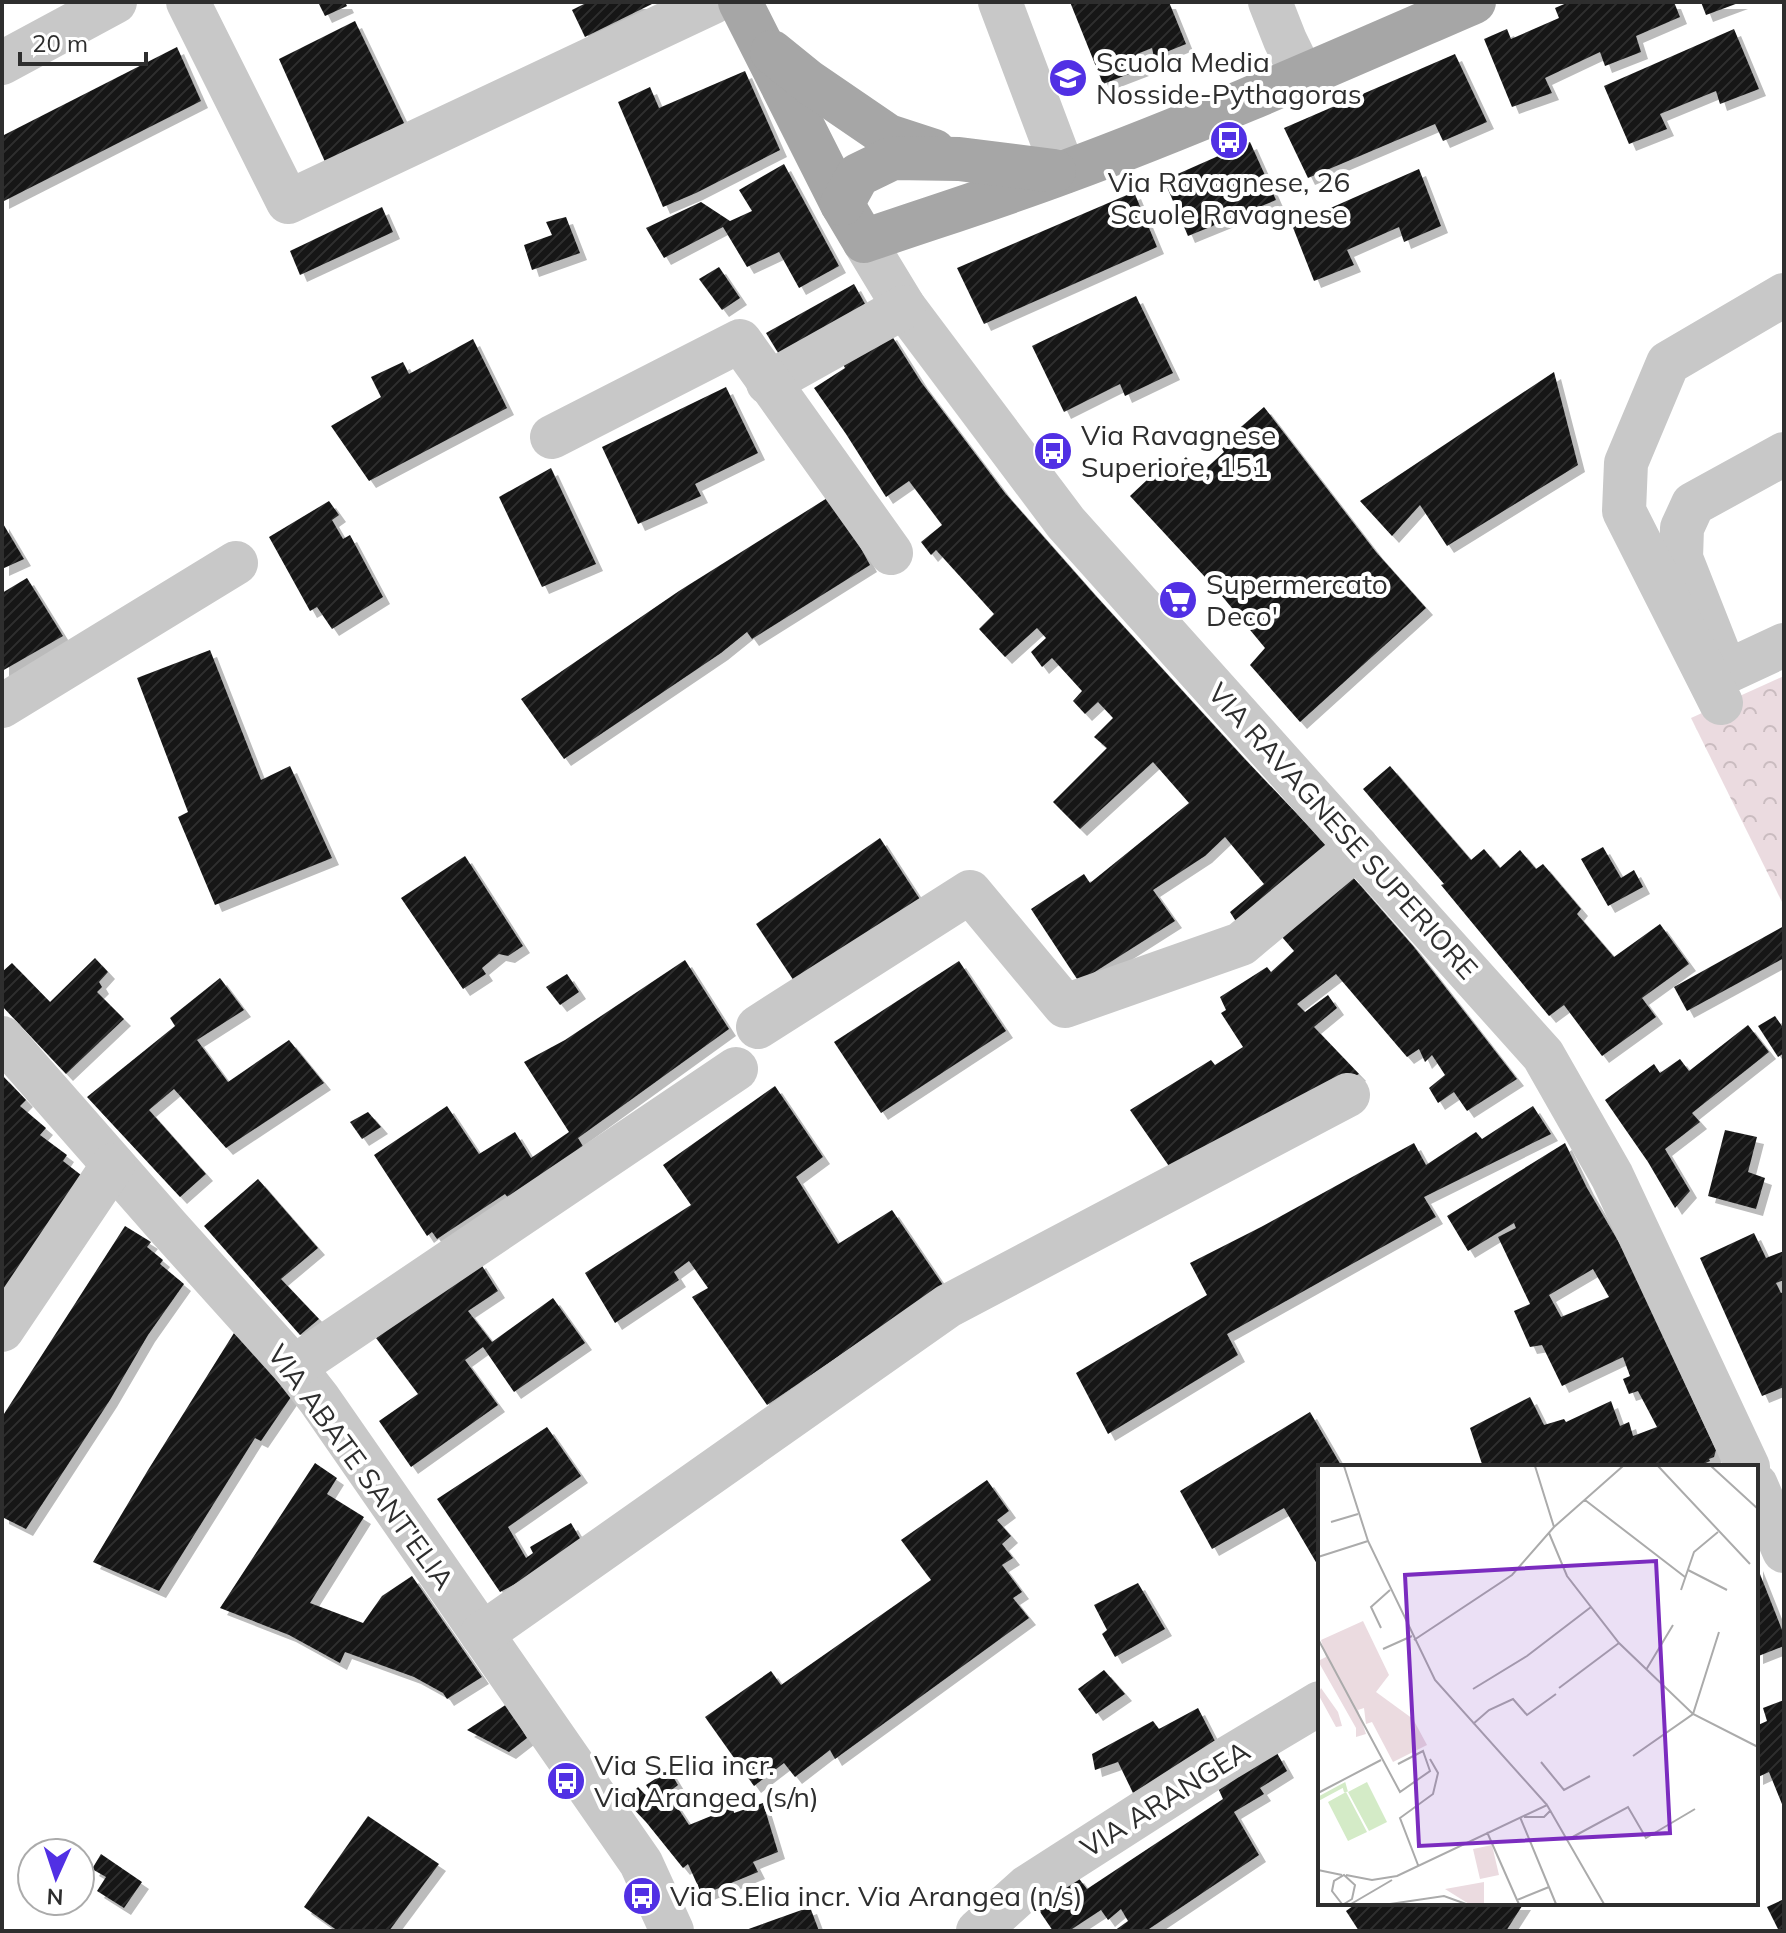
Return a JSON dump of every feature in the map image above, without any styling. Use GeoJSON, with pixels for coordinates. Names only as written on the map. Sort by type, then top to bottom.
{"type":"FeatureCollection","features":[{"type":"Feature","properties":{"kind":"main road"},"geometry":{"type":"LineString","coordinates":[[740,2],[853,223]]}},
{"type":"Feature","properties":{"kind":"main road"},"geometry":{"type":"LineString","coordinates":[[853,223],[1064,172],[1303,77],[1474,2]]}},
{"type":"Feature","properties":{"kind":"main road"},"geometry":{"type":"LineString","coordinates":[[762,44],[809,82],[888,136],[959,159]]}},
{"type":"Feature","properties":{"kind":"main road"},"geometry":{"type":"LineString","coordinates":[[853,223],[858,175],[893,158],[959,159],[1064,172]]}},
{"type":"Feature","properties":{"kind":"street"},"geometry":{"type":"LineString","coordinates":[[2,63],[115,2]]}},
{"type":"Feature","properties":{"kind":"street"},"geometry":{"type":"LineString","coordinates":[[188,2],[288,202],[713,2]]}},
{"type":"Feature","properties":{"kind":"street"},"geometry":{"type":"LineString","coordinates":[[1000,2],[1064,172]]}},
{"type":"Feature","properties":{"kind":"street"},"geometry":{"type":"LineString","coordinates":[[1270,2],[1303,77]]}},
{"type":"Feature","properties":{"kind":"street","name":"VIA RAVAGNESE SUPERIORE"},"geometry":{"type":"LineString","coordinates":[[853,223],[904,307],[1066,523],[1543,1055],[1612,1176],[1750,1465]]}},
{"type":"Feature","properties":{"kind":"street"},"geometry":{"type":"LineString","coordinates":[[1721,703],[1624,511],[1626,463],[1668,363],[1784,295]]}},
{"type":"Feature","properties":{"kind":"street"},"geometry":{"type":"LineString","coordinates":[[768,383],[904,307]]}},
{"type":"Feature","properties":{"kind":"street"},"geometry":{"type":"LineString","coordinates":[[552,437],[740,341],[891,553]]}},
{"type":"Feature","properties":{"kind":"street"},"geometry":{"type":"LineString","coordinates":[[1784,454],[1693,504],[1682,528],[1681,558],[1726,672],[1784,645]]}},
{"type":"Feature","properties":{"kind":"street"},"geometry":{"type":"LineString","coordinates":[[2,706],[236,563]]}},
{"type":"Feature","properties":{"kind":"street"},"geometry":{"type":"LineString","coordinates":[[758,1027],[970,892],[1065,1006],[1241,944],[1357,847]]}},
{"type":"Feature","properties":{"kind":"street","name":"VIA ABATE SANT'ELIA"},"geometry":{"type":"LineString","coordinates":[[2,1038],[319,1399],[641,1863],[672,1931]]}},
{"type":"Feature","properties":{"kind":"street"},"geometry":{"type":"LineString","coordinates":[[294,1367],[736,1069]]}},
{"type":"Feature","properties":{"kind":"street"},"geometry":{"type":"LineString","coordinates":[[482,1634],[948,1306],[1348,1095]]}},
{"type":"Feature","properties":{"kind":"street"},"geometry":{"type":"LineString","coordinates":[[2,1330],[113,1165]]}},
{"type":"Feature","properties":{"kind":"street","name":"VIA RAVAGNESE SUPERIORE"},"geometry":{"type":"LineString","coordinates":[[1758,1483],[1784,1551]]}},
{"type":"Feature","properties":{"kind":"street","name":"VIA ARANGEA"},"geometry":{"type":"LineString","coordinates":[[978,1931],[1027,1887],[1318,1704]]}},
{"type":"Feature","properties":{"kind":"green space"},"geometry":{"type":"Polygon","coordinates":[[[1784,676],[1784,906],[1691,718],[1784,676]]]}},
{"type":"Feature","properties":{"kind":"building"},"geometry":{"type":"Polygon","coordinates":[[[318,2],[345,2],[347,6],[325,16],[318,2]]]}},
{"type":"Feature","properties":{"kind":"building"},"geometry":{"type":"Polygon","coordinates":[[[588,2],[656,2],[585,37],[572,10],[588,2]]]}},
{"type":"Feature","properties":{"kind":"building"},"geometry":{"type":"Polygon","coordinates":[[[1070,2],[1169,2],[1186,44],[1154,57],[1152,48],[1137,54],[1142,69],[1103,84],[1070,2]]]}},
{"type":"Feature","properties":{"kind":"building"},"geometry":{"type":"Polygon","coordinates":[[[1569,2],[1674,2],[1680,17],[1636,36],[1641,52],[1605,66],[1600,52],[1545,78],[1552,93],[1512,107],[1484,39],[1507,29],[1511,39],[1559,18],[1555,8],[1569,2]]]}},
{"type":"Feature","properties":{"kind":"building"},"geometry":{"type":"Polygon","coordinates":[[[1701,2],[1741,2],[1706,15],[1701,2]]]}},
{"type":"Feature","properties":{"kind":"building"},"geometry":{"type":"Polygon","coordinates":[[[355,21],[405,125],[326,164],[279,59],[355,21]]]}},
{"type":"Feature","properties":{"kind":"building"},"geometry":{"type":"Polygon","coordinates":[[[1734,29],[1759,89],[1720,104],[1716,91],[1660,114],[1667,129],[1629,144],[1604,86],[1734,29]]]}},
{"type":"Feature","properties":{"kind":"building"},"geometry":{"type":"Polygon","coordinates":[[[177,47],[201,101],[2,202],[2,136],[177,47]]]}},
{"type":"Feature","properties":{"kind":"building"},"geometry":{"type":"Polygon","coordinates":[[[1455,54],[1487,122],[1443,141],[1435,124],[1308,178],[1284,128],[1455,54]]]}},
{"type":"Feature","properties":{"kind":"building"},"geometry":{"type":"Polygon","coordinates":[[[745,71],[780,150],[663,207],[618,102],[650,87],[659,108],[745,71]]]}},
{"type":"Feature","properties":{"kind":"building"},"geometry":{"type":"Polygon","coordinates":[[[1250,142],[1276,200],[1188,236],[1164,180],[1250,142]]]}},
{"type":"Feature","properties":{"kind":"building"},"geometry":{"type":"Polygon","coordinates":[[[784,164],[839,266],[799,288],[779,252],[747,267],[723,227],[664,258],[646,228],[701,202],[730,221],[752,211],[739,190],[784,164]]]}},
{"type":"Feature","properties":{"kind":"building"},"geometry":{"type":"Polygon","coordinates":[[[1419,169],[1441,226],[1404,242],[1399,227],[1347,250],[1354,265],[1314,281],[1292,225],[1419,169]]]}},
{"type":"Feature","properties":{"kind":"building"},"geometry":{"type":"Polygon","coordinates":[[[1134,192],[1157,247],[984,324],[957,268],[1134,192]]]}},
{"type":"Feature","properties":{"kind":"building"},"geometry":{"type":"Polygon","coordinates":[[[382,207],[393,232],[300,275],[290,251],[382,207]]]}},
{"type":"Feature","properties":{"kind":"building"},"geometry":{"type":"Polygon","coordinates":[[[566,217],[580,253],[532,270],[524,245],[552,235],[546,222],[566,217]]]}},
{"type":"Feature","properties":{"kind":"building"},"geometry":{"type":"Polygon","coordinates":[[[719,267],[740,298],[722,310],[699,279],[719,267]]]}},
{"type":"Feature","properties":{"kind":"building"},"geometry":{"type":"Polygon","coordinates":[[[854,284],[869,311],[783,361],[766,333],[854,284]]]}},
{"type":"Feature","properties":{"kind":"building"},"geometry":{"type":"Polygon","coordinates":[[[1136,296],[1173,373],[1125,396],[1120,384],[1064,412],[1032,346],[1136,296]]]}},
{"type":"Feature","properties":{"kind":"building"},"geometry":{"type":"Polygon","coordinates":[[[890,333],[921,382],[1005,493],[1242,756],[1334,853],[1237,923],[1230,912],[1264,884],[1225,837],[1205,856],[1153,890],[1175,921],[1079,982],[1031,909],[1084,874],[1090,883],[1189,803],[1153,762],[1080,829],[1053,802],[1107,748],[1094,737],[1113,718],[1098,702],[1085,714],[1073,701],[1082,691],[1052,658],[1042,667],[1031,652],[1046,638],[1037,628],[1005,657],[979,629],[994,614],[936,550],[931,555],[921,542],[942,525],[909,481],[886,497],[814,388],[845,368],[840,359],[890,333]]]}},
{"type":"Feature","properties":{"kind":"building"},"geometry":{"type":"Polygon","coordinates":[[[473,339],[507,408],[369,481],[331,426],[381,397],[371,377],[403,362],[409,374],[473,339]]]}},
{"type":"Feature","properties":{"kind":"building"},"geometry":{"type":"Polygon","coordinates":[[[1554,372],[1578,465],[1447,546],[1420,505],[1392,536],[1360,501],[1554,372]]]}},
{"type":"Feature","properties":{"kind":"building"},"geometry":{"type":"Polygon","coordinates":[[[726,387],[758,453],[695,484],[701,496],[638,524],[602,447],[726,387]]]}},
{"type":"Feature","properties":{"kind":"building"},"geometry":{"type":"Polygon","coordinates":[[[1264,407],[1376,552],[1426,608],[1300,722],[1250,665],[1265,648],[1217,590],[1130,496],[1165,463],[1171,471],[1186,457],[1200,474],[1224,452],[1220,445],[1264,407]]]}},
{"type":"Feature","properties":{"kind":"building"},"geometry":{"type":"Polygon","coordinates":[[[551,468],[596,564],[542,587],[499,497],[551,468]]]}},
{"type":"Feature","properties":{"kind":"building"},"geometry":{"type":"Polygon","coordinates":[[[832,495],[870,565],[752,639],[747,632],[721,653],[564,759],[521,699],[679,591],[832,495]]]}},
{"type":"Feature","properties":{"kind":"building"},"geometry":{"type":"Polygon","coordinates":[[[329,501],[339,515],[332,520],[343,539],[350,535],[383,597],[332,629],[317,607],[310,611],[269,537],[329,501]]]}},
{"type":"Feature","properties":{"kind":"building"},"geometry":{"type":"Polygon","coordinates":[[[2,522],[24,559],[2,569],[2,522]]]}},
{"type":"Feature","properties":{"kind":"building"},"geometry":{"type":"Polygon","coordinates":[[[27,578],[63,636],[2,671],[2,593],[27,578]]]}},
{"type":"Feature","properties":{"kind":"building"},"geometry":{"type":"Polygon","coordinates":[[[210,650],[261,780],[290,766],[332,858],[215,905],[178,817],[188,812],[137,678],[210,650]]]}},
{"type":"Feature","properties":{"kind":"building"},"geometry":{"type":"Polygon","coordinates":[[[1390,766],[1471,860],[1484,849],[1500,868],[1520,850],[1536,869],[1543,864],[1581,909],[1577,914],[1614,957],[1660,924],[1689,964],[1642,998],[1656,1017],[1602,1056],[1564,1005],[1549,1016],[1441,885],[1444,884],[1363,789],[1390,766]]]}},
{"type":"Feature","properties":{"kind":"building"},"geometry":{"type":"Polygon","coordinates":[[[880,838],[923,904],[800,990],[756,924],[880,838]]]}},
{"type":"Feature","properties":{"kind":"building"},"geometry":{"type":"Polygon","coordinates":[[[1603,847],[1621,878],[1634,870],[1643,887],[1608,906],[1581,859],[1603,847]]]}},
{"type":"Feature","properties":{"kind":"building"},"geometry":{"type":"Polygon","coordinates":[[[465,856],[523,946],[508,956],[499,954],[482,968],[486,974],[463,989],[401,898],[465,856]]]}},
{"type":"Feature","properties":{"kind":"building"},"geometry":{"type":"Polygon","coordinates":[[[1352,876],[1414,947],[1517,1079],[1467,1111],[1454,1092],[1438,1103],[1429,1088],[1445,1075],[1432,1055],[1425,1062],[1419,1049],[1407,1057],[1336,974],[1297,1004],[1305,1012],[1328,995],[1337,1008],[1314,1027],[1359,1074],[1282,1116],[1171,1169],[1130,1110],[1211,1060],[1215,1065],[1243,1047],[1221,1013],[1226,1010],[1220,997],[1267,967],[1271,972],[1294,951],[1282,937],[1352,876]]]}},
{"type":"Feature","properties":{"kind":"building"},"geometry":{"type":"Polygon","coordinates":[[[1784,926],[1784,958],[1687,1011],[1674,987],[1784,926]]]}},
{"type":"Feature","properties":{"kind":"building"},"geometry":{"type":"Polygon","coordinates":[[[95,958],[108,972],[99,982],[102,987],[97,992],[124,1019],[66,1074],[2,1006],[2,972],[12,963],[50,1002],[95,958]]]}},
{"type":"Feature","properties":{"kind":"building"},"geometry":{"type":"Polygon","coordinates":[[[685,960],[729,1029],[578,1138],[587,1153],[513,1204],[505,1194],[437,1239],[432,1232],[427,1236],[374,1155],[447,1106],[479,1154],[515,1132],[531,1158],[569,1132],[524,1062],[565,1040],[685,960]]]}},
{"type":"Feature","properties":{"kind":"building"},"geometry":{"type":"Polygon","coordinates":[[[959,961],[1006,1031],[881,1113],[834,1042],[959,961]]]}},
{"type":"Feature","properties":{"kind":"building"},"geometry":{"type":"Polygon","coordinates":[[[567,974],[579,992],[560,1005],[546,987],[567,974]]]}},
{"type":"Feature","properties":{"kind":"building"},"geometry":{"type":"Polygon","coordinates":[[[220,978],[244,1010],[197,1040],[228,1082],[289,1040],[324,1083],[226,1148],[174,1089],[149,1110],[206,1174],[180,1197],[87,1097],[175,1026],[170,1018],[220,978]]]}},
{"type":"Feature","properties":{"kind":"building"},"geometry":{"type":"Polygon","coordinates":[[[1775,1016],[1784,1029],[1784,1053],[1778,1057],[1758,1026],[1775,1016]]]}},
{"type":"Feature","properties":{"kind":"building"},"geometry":{"type":"Polygon","coordinates":[[[1748,1025],[1769,1052],[1692,1113],[1700,1122],[1665,1149],[1690,1191],[1675,1208],[1605,1100],[1654,1064],[1660,1073],[1680,1059],[1689,1071],[1748,1025]]]}},
{"type":"Feature","properties":{"kind":"building"},"geometry":{"type":"Polygon","coordinates":[[[2,1075],[26,1100],[20,1106],[46,1128],[40,1135],[67,1155],[63,1161],[90,1182],[2,1313],[4,1126],[2,1075]]]}},
{"type":"Feature","properties":{"kind":"building"},"geometry":{"type":"Polygon","coordinates":[[[775,1086],[823,1157],[796,1177],[838,1244],[892,1210],[943,1285],[767,1405],[692,1297],[708,1288],[689,1261],[674,1272],[679,1280],[615,1323],[585,1273],[691,1205],[663,1165],[775,1086]]]}},
{"type":"Feature","properties":{"kind":"building"},"geometry":{"type":"Polygon","coordinates":[[[1533,1106],[1551,1134],[1424,1197],[1436,1217],[1227,1334],[1238,1355],[1108,1434],[1076,1373],[1207,1295],[1190,1263],[1414,1143],[1426,1165],[1476,1132],[1482,1139],[1533,1106]]]}},
{"type":"Feature","properties":{"kind":"building"},"geometry":{"type":"Polygon","coordinates":[[[368,1112],[381,1127],[362,1139],[350,1122],[368,1112]]]}},
{"type":"Feature","properties":{"kind":"building"},"geometry":{"type":"Polygon","coordinates":[[[1725,1130],[1757,1137],[1748,1172],[1765,1178],[1756,1209],[1708,1196],[1725,1130]]]}},
{"type":"Feature","properties":{"kind":"building"},"geometry":{"type":"Polygon","coordinates":[[[1565,1143],[1624,1251],[1716,1450],[1714,1457],[1701,1465],[1482,1465],[1470,1428],[1530,1397],[1544,1425],[1564,1419],[1566,1422],[1611,1401],[1620,1426],[1629,1422],[1633,1436],[1657,1427],[1638,1391],[1629,1394],[1623,1379],[1630,1376],[1623,1357],[1562,1386],[1542,1345],[1530,1347],[1514,1311],[1530,1304],[1498,1237],[1516,1228],[1514,1223],[1468,1251],[1447,1216],[1565,1143]],[[1593,1269],[1549,1295],[1561,1317],[1609,1297],[1593,1269]]]}},
{"type":"Feature","properties":{"kind":"building"},"geometry":{"type":"Polygon","coordinates":[[[258,1179],[318,1248],[281,1279],[319,1319],[300,1335],[204,1226],[258,1179]]]}},
{"type":"Feature","properties":{"kind":"building"},"geometry":{"type":"Polygon","coordinates":[[[125,1226],[151,1242],[147,1247],[163,1260],[160,1264],[184,1284],[148,1335],[110,1400],[26,1529],[2,1517],[2,1417],[125,1226]]]}},
{"type":"Feature","properties":{"kind":"building"},"geometry":{"type":"Polygon","coordinates":[[[1754,1233],[1766,1258],[1784,1251],[1784,1280],[1776,1283],[1781,1293],[1784,1292],[1784,1387],[1762,1396],[1700,1258],[1754,1233]]]}},
{"type":"Feature","properties":{"kind":"building"},"geometry":{"type":"Polygon","coordinates":[[[479,1261],[498,1291],[468,1311],[492,1342],[553,1298],[585,1343],[514,1392],[483,1347],[465,1360],[498,1405],[411,1467],[379,1421],[418,1394],[376,1338],[479,1261]]]}},
{"type":"Feature","properties":{"kind":"building"},"geometry":{"type":"Polygon","coordinates":[[[234,1333],[293,1394],[261,1441],[255,1438],[159,1591],[93,1562],[148,1470],[234,1333]]]}},
{"type":"Feature","properties":{"kind":"building"},"geometry":{"type":"Polygon","coordinates":[[[1310,1412],[1341,1465],[1318,1465],[1318,1566],[1284,1508],[1212,1549],[1180,1491],[1310,1412]]]}},
{"type":"Feature","properties":{"kind":"building"},"geometry":{"type":"Polygon","coordinates":[[[547,1427],[581,1476],[508,1527],[526,1558],[533,1553],[530,1547],[571,1523],[585,1547],[500,1592],[437,1499],[547,1427]]]}},
{"type":"Feature","properties":{"kind":"building"},"geometry":{"type":"Polygon","coordinates":[[[315,1463],[337,1478],[327,1494],[364,1517],[310,1603],[363,1623],[382,1596],[412,1576],[482,1677],[447,1699],[443,1693],[414,1677],[345,1652],[340,1663],[289,1635],[220,1608],[315,1463]]]}},
{"type":"Feature","properties":{"kind":"building"},"geometry":{"type":"Polygon","coordinates":[[[987,1480],[1009,1511],[997,1520],[1011,1536],[1002,1544],[1013,1558],[1002,1565],[1022,1592],[1013,1598],[1029,1618],[835,1759],[830,1750],[795,1777],[784,1763],[754,1786],[705,1717],[771,1671],[781,1685],[931,1580],[901,1540],[987,1480]]]}},
{"type":"Feature","properties":{"kind":"building"},"geometry":{"type":"Polygon","coordinates":[[[1758,1569],[1784,1635],[1784,1646],[1758,1656],[1758,1569]]]}},
{"type":"Feature","properties":{"kind":"building"},"geometry":{"type":"Polygon","coordinates":[[[1138,1583],[1165,1629],[1115,1657],[1102,1634],[1107,1630],[1094,1605],[1138,1583]]]}},
{"type":"Feature","properties":{"kind":"building"},"geometry":{"type":"Polygon","coordinates":[[[1104,1670],[1125,1694],[1096,1714],[1078,1689],[1104,1670]]]}},
{"type":"Feature","properties":{"kind":"building"},"geometry":{"type":"Polygon","coordinates":[[[1784,1700],[1784,1809],[1769,1772],[1758,1777],[1758,1725],[1767,1721],[1763,1708],[1784,1700]]]}},
{"type":"Feature","properties":{"kind":"building"},"geometry":{"type":"Polygon","coordinates":[[[507,1704],[527,1738],[509,1752],[467,1730],[507,1704]]]}},
{"type":"Feature","properties":{"kind":"building"},"geometry":{"type":"Polygon","coordinates":[[[1198,1708],[1217,1745],[1133,1793],[1118,1762],[1095,1770],[1092,1754],[1153,1721],[1159,1729],[1198,1708]]]}},
{"type":"Feature","properties":{"kind":"building"},"geometry":{"type":"Polygon","coordinates":[[[1277,1753],[1287,1771],[1260,1788],[1264,1794],[1234,1812],[1259,1855],[1146,1931],[1114,1931],[1128,1921],[1121,1909],[1108,1920],[1101,1910],[1069,1931],[1053,1931],[1034,1903],[1077,1876],[1087,1889],[1223,1799],[1217,1786],[1277,1753]]]}},
{"type":"Feature","properties":{"kind":"building"},"geometry":{"type":"Polygon","coordinates":[[[669,1770],[678,1785],[657,1801],[646,1785],[669,1770]]]}},
{"type":"Feature","properties":{"kind":"building"},"geometry":{"type":"Polygon","coordinates":[[[638,1787],[661,1811],[674,1802],[689,1825],[733,1807],[734,1813],[763,1803],[778,1852],[753,1862],[758,1872],[702,1895],[688,1864],[683,1868],[625,1800],[638,1787]]]}},
{"type":"Feature","properties":{"kind":"building"},"geometry":{"type":"Polygon","coordinates":[[[368,1816],[439,1864],[389,1931],[338,1931],[304,1907],[368,1816]]]}},
{"type":"Feature","properties":{"kind":"building"},"geometry":{"type":"Polygon","coordinates":[[[101,1854],[142,1882],[124,1908],[97,1891],[106,1877],[96,1871],[96,1862],[101,1854]]]}},
{"type":"Feature","properties":{"kind":"building"},"geometry":{"type":"Polygon","coordinates":[[[1784,1899],[1784,1931],[1779,1931],[1767,1907],[1784,1899]]]}},
{"type":"Feature","properties":{"kind":"building"},"geometry":{"type":"Polygon","coordinates":[[[1354,1905],[1523,1905],[1506,1931],[1359,1931],[1346,1911],[1354,1905]]]}},
{"type":"Feature","properties":{"kind":"building"},"geometry":{"type":"Polygon","coordinates":[[[810,1907],[819,1931],[743,1931],[810,1907]]]}},
{"type":"Feature","properties":{"kind":"place","name":"Scuola Media Nosside-Pythagoras"},"geometry":{"type":"Point","coordinates":[1068,78]}},
{"type":"Feature","properties":{"kind":"place","name":"Via Ravagnese, 26 Scuole Ravagnese"},"geometry":{"type":"Point","coordinates":[1229,140]}},
{"type":"Feature","properties":{"kind":"place","name":"Via Ravagnese Superiore, 151"},"geometry":{"type":"Point","coordinates":[1053,451]}},
{"type":"Feature","properties":{"kind":"place","name":"Supermercato Deco'"},"geometry":{"type":"Point","coordinates":[1178,600]}},
{"type":"Feature","properties":{"kind":"place","name":"Via S.Elia incr. Via Arangea (s/n)"},"geometry":{"type":"Point","coordinates":[566,1781]}},
{"type":"Feature","properties":{"kind":"place","name":"Via S.Elia incr. Via Arangea (n/s)"},"geometry":{"type":"Point","coordinates":[642,1896]}}]}
